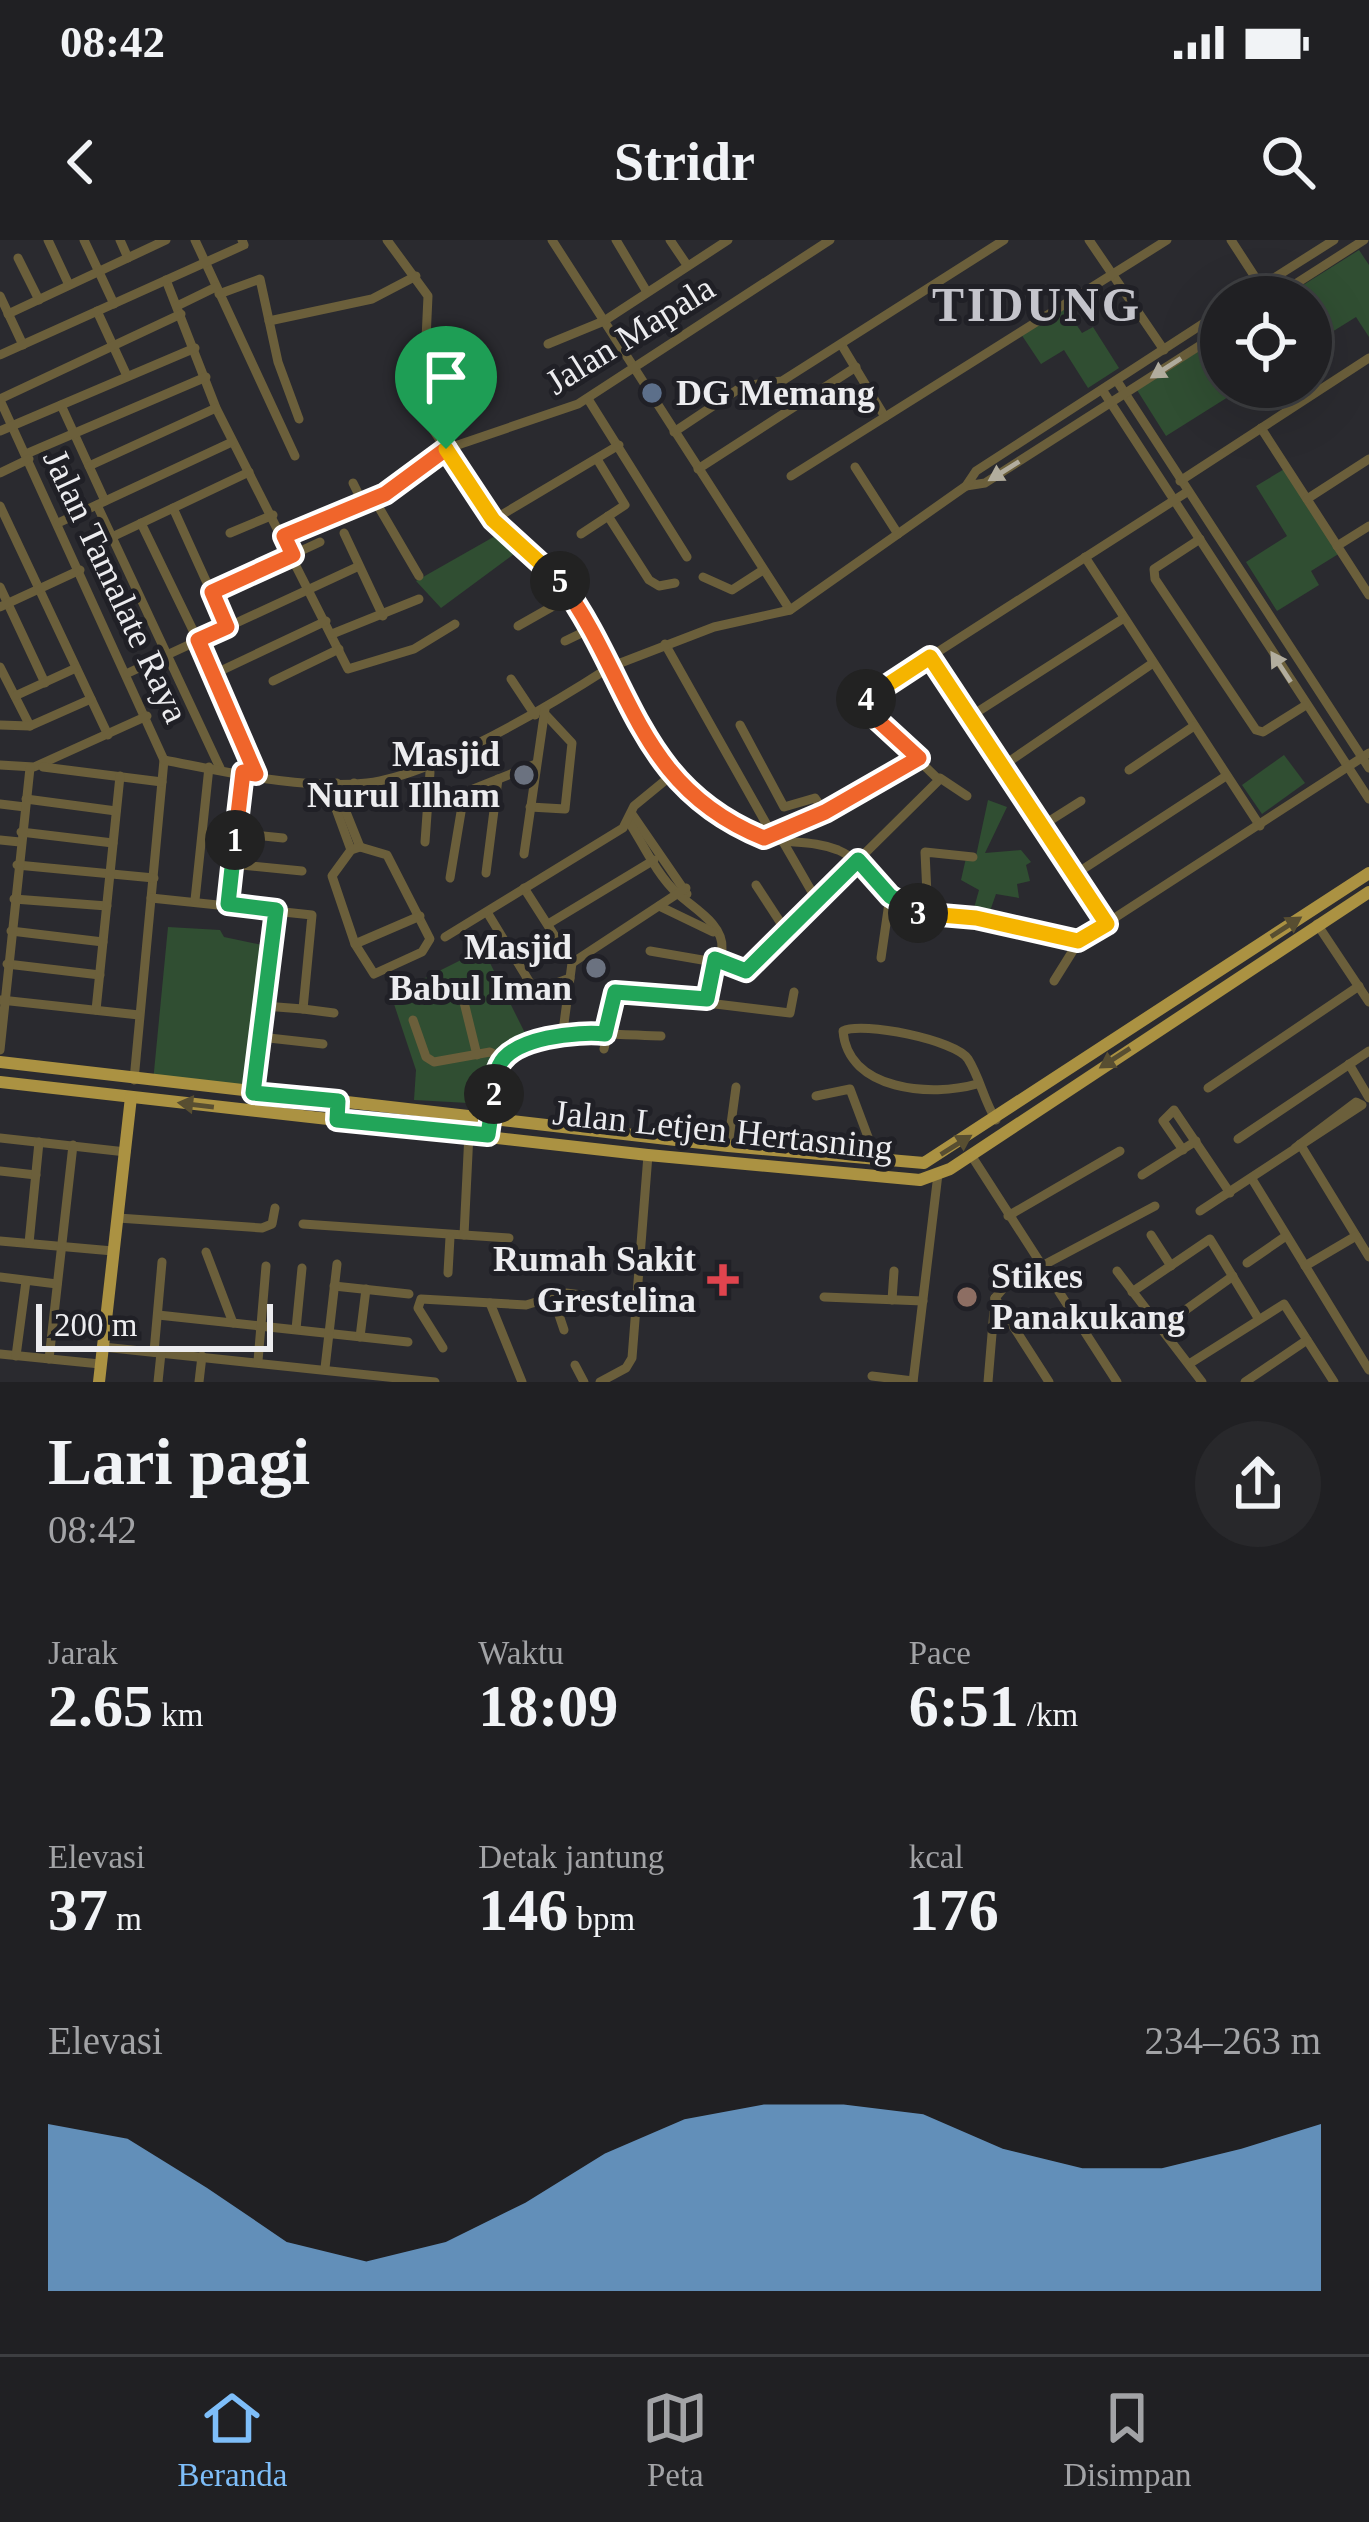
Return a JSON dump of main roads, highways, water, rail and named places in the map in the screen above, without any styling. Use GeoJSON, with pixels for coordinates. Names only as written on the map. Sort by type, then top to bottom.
{"type":"FeatureCollection","features":[{"type":"Feature","properties":{"kind":"main road","name":"Jalan Letjen Hertasning"},"geometry":{"type":"LineString","coordinates":[[0,1082],[688,1159],[904,1179],[938,1174],[1369,873]]}},
{"type":"Feature","properties":{"kind":"main road","name":"Jalan Letjen Hertasning"},"geometry":{"type":"LineString","coordinates":[[0,1062],[728,1147],[877,1161],[932,1160],[1369,892]]}},
{"type":"Feature","properties":{"kind":"main road"},"geometry":{"type":"LineString","coordinates":[[99,1382],[131,1097]]}},
{"type":"Feature","properties":{"kind":"main road"},"geometry":{"type":"LineString","coordinates":[[337,1120],[338,1101]]}},
{"type":"Feature","properties":{"kind":"main road"},"geometry":{"type":"LineString","coordinates":[[688,1159],[689,1142]]}},
{"type":"Feature","properties":{"kind":"place","name":"DG Memang"},"geometry":{"type":"Point","coordinates":[652,393]}},
{"type":"Feature","properties":{"kind":"place","name":"Masjid Nurul Ilham"},"geometry":{"type":"Point","coordinates":[524,775]}},
{"type":"Feature","properties":{"kind":"place","name":"Masjid Babul Iman"},"geometry":{"type":"Point","coordinates":[596,968]}},
{"type":"Feature","properties":{"kind":"place","name":"Rumah Sakit Grestelina"},"geometry":{"type":"Point","coordinates":[723,1280]}},
{"type":"Feature","properties":{"kind":"place","name":"Stikes Panakukang"},"geometry":{"type":"Point","coordinates":[967,1297]}},
{"type":"Feature","properties":{"kind":"district","name":"TIDUNG"},"geometry":{"type":"Point","coordinates":[1037,304]}}]}
